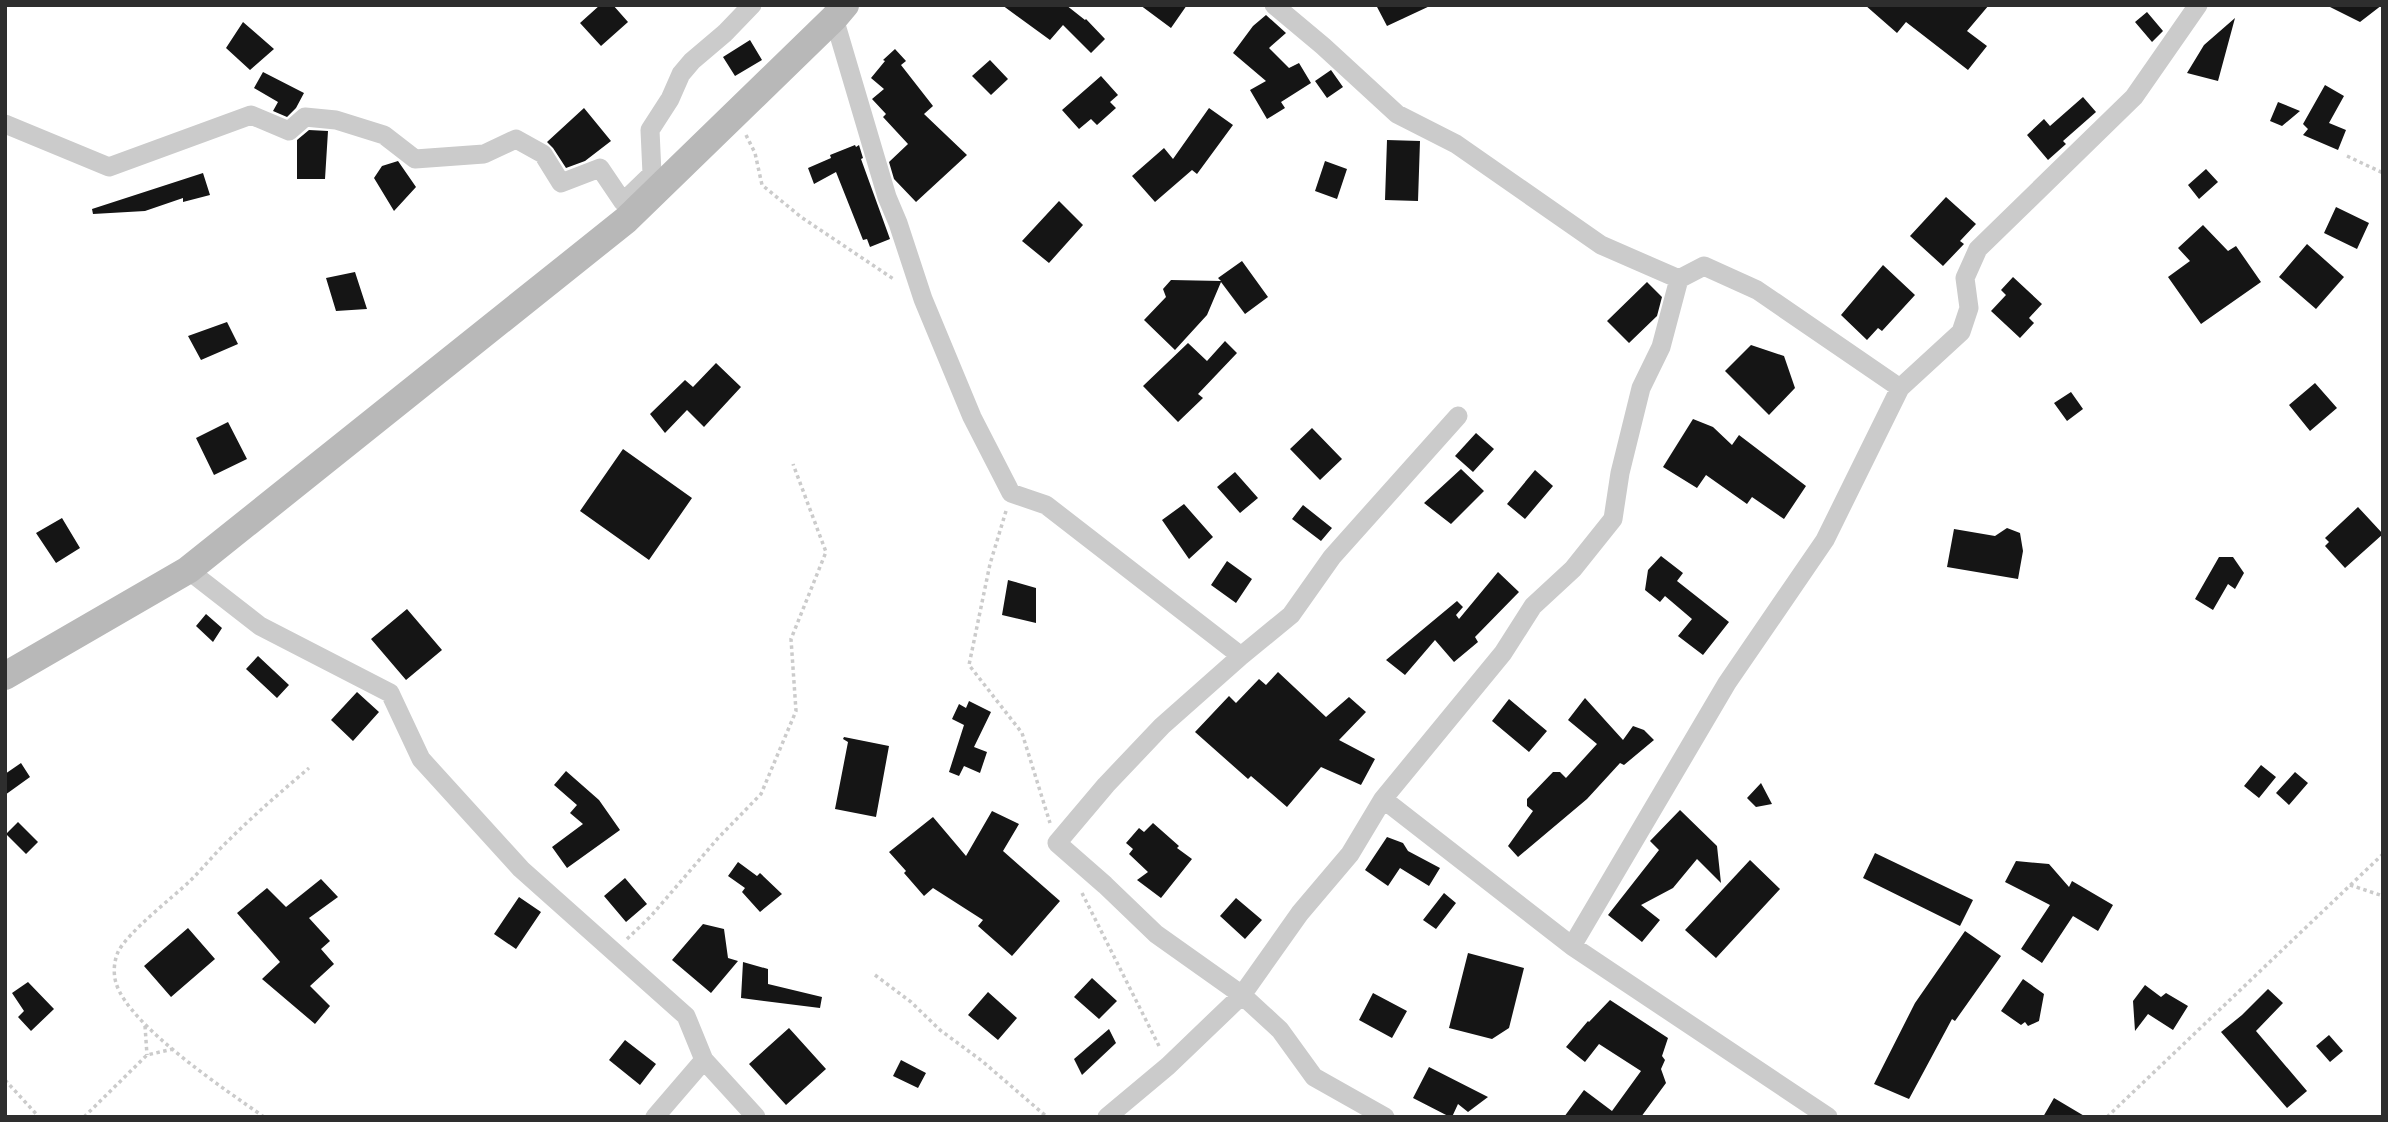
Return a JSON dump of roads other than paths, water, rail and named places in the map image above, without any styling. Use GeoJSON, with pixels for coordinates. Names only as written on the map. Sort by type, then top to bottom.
{"type":"FeatureCollection","features":[{"type":"Feature","properties":{"kind":"main road"},"geometry":{"type":"LineString","coordinates":[[5,676],[188,570],[626,220],[840,12]]}},
{"type":"Feature","properties":{"kind":"street"},"geometry":{"type":"LineString","coordinates":[[5,124],[109,167],[251,116],[289,131],[304,117],[336,120],[384,135],[415,159],[484,155],[516,139],[543,154],[561,183],[600,168],[623,202],[652,174],[650,130],[670,99],[681,74],[752,5]]}},
{"type":"Feature","properties":{"kind":"street"},"geometry":{"type":"LineString","coordinates":[[1274,5],[1397,114],[1456,145],[1601,245],[1679,279]]}},
{"type":"Feature","properties":{"kind":"street"},"geometry":{"type":"LineString","coordinates":[[1572,947],[1727,683],[1825,540],[1900,388],[1961,332],[1969,308],[1965,278],[1978,249],[2134,97],[2198,5]]}},
{"type":"Feature","properties":{"kind":"street"},"geometry":{"type":"LineString","coordinates":[[840,12],[887,197],[923,299],[972,417],[1011,492],[1046,505],[1241,656]]}},
{"type":"Feature","properties":{"kind":"street"},"geometry":{"type":"LineString","coordinates":[[1107,1117],[1168,1066],[1242,995],[1300,913],[1350,854],[1383,800],[1503,653],[1533,606],[1573,569],[1613,519],[1620,473],[1641,388],[1661,347],[1679,279],[1704,266],[1757,290],[1900,388]]}},
{"type":"Feature","properties":{"kind":"street"},"geometry":{"type":"LineString","coordinates":[[1385,1117],[1314,1077],[1280,1030],[1242,995],[1156,934],[1056,843],[1162,726],[1291,615],[1332,557],[1458,416]]}},
{"type":"Feature","properties":{"kind":"street"},"geometry":{"type":"LineString","coordinates":[[188,570],[260,626],[390,693],[421,758],[522,869],[687,1016],[704,1060],[756,1117]]}},
{"type":"Feature","properties":{"kind":"street"},"geometry":{"type":"LineString","coordinates":[[1383,800],[1572,947],[1828,1117]]}},
{"type":"Feature","properties":{"kind":"street"},"geometry":{"type":"LineString","coordinates":[[655,1117],[704,1060]]}}]}
